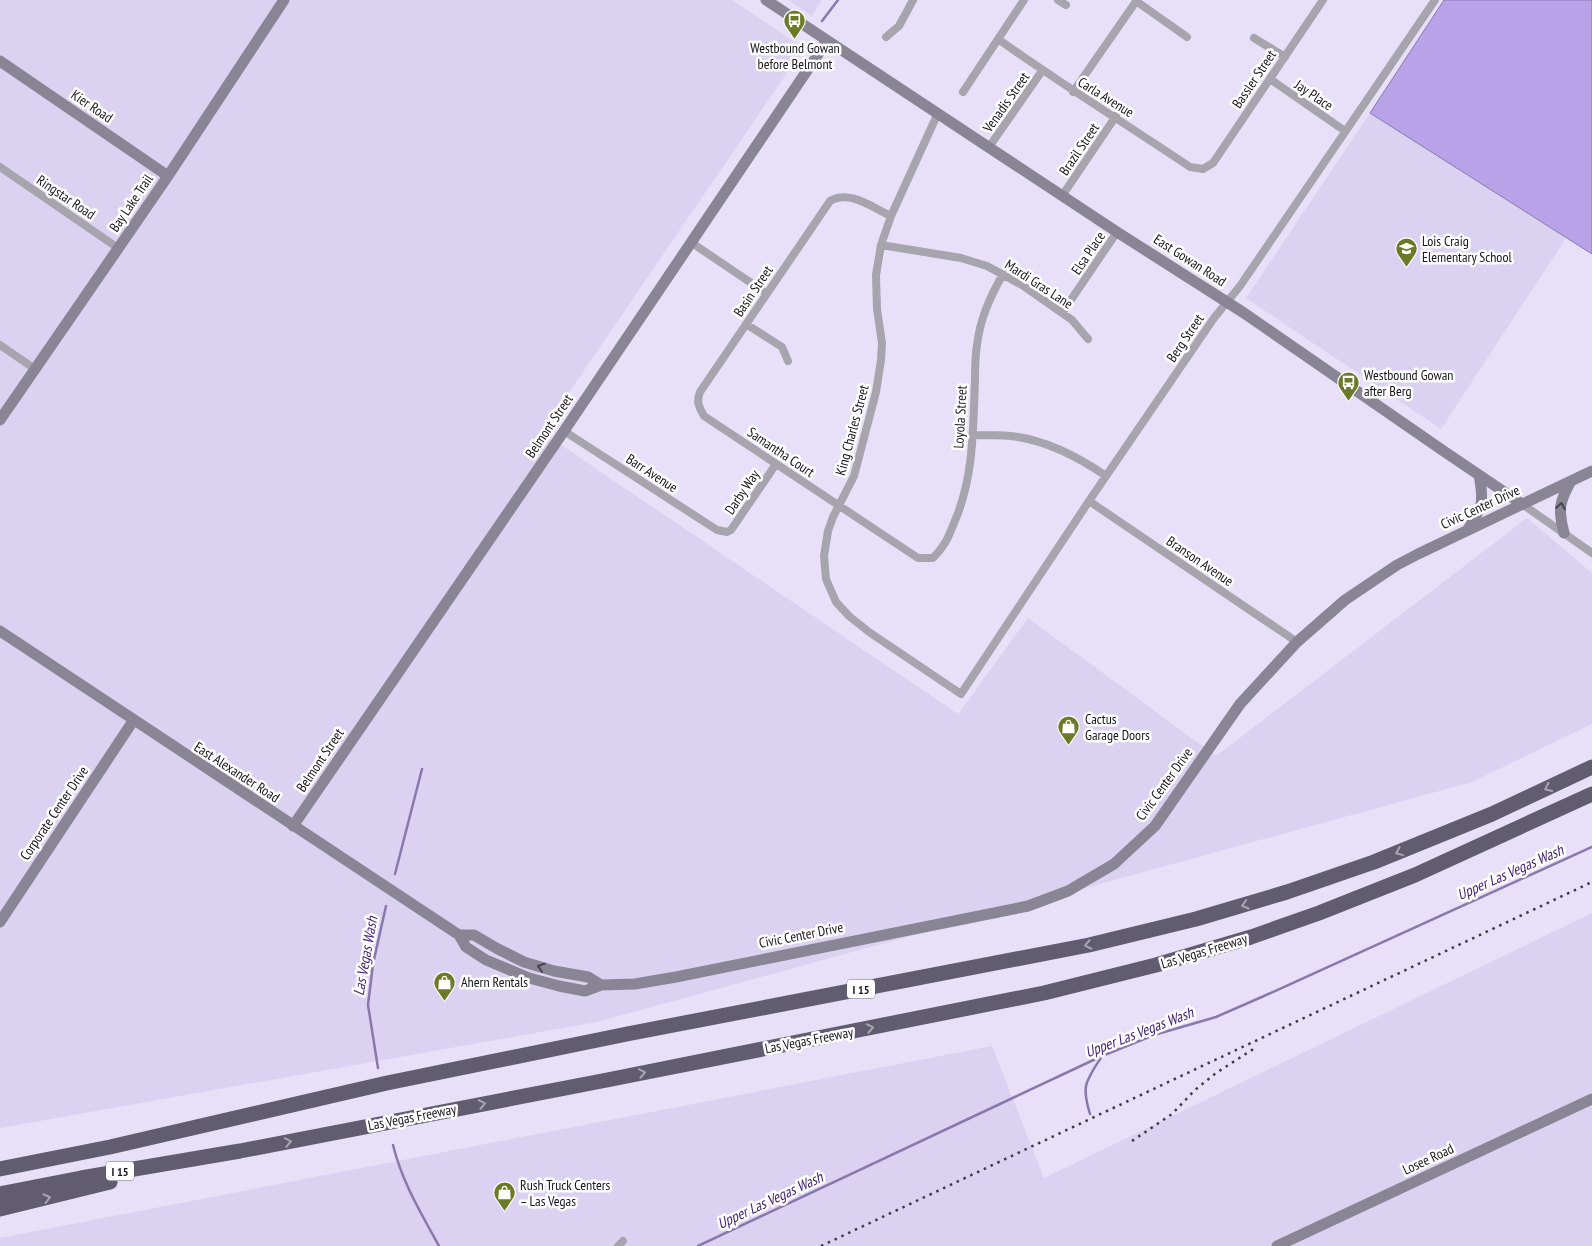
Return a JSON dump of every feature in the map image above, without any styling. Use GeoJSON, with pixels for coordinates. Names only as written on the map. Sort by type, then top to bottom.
{"type":"FeatureCollection","features":[{"type":"Feature","properties":{"kind":"highway","name":"I 15"},"geometry":{"type":"LineString","coordinates":[[0,1169],[120,1144],[387,1083],[627,1034],[1090,945],[1196,919],[1287,892],[1374,862],[1492,814],[1592,767]]}},
{"type":"Feature","properties":{"kind":"highway","name":"Las Vegas Freeway"},"geometry":{"type":"LineString","coordinates":[[0,1194],[240,1151],[1044,993],[1156,965],[1285,925],[1416,875],[1592,794]]}},
{"type":"Feature","properties":{"kind":"highway"},"geometry":{"type":"LineString","coordinates":[[0,1209],[240,1151]]}},
{"type":"Feature","properties":{"kind":"street","name":"Bay Lake Trail"},"geometry":{"type":"LineString","coordinates":[[0,420],[168,176],[284,0]]}},
{"type":"Feature","properties":{"kind":"street","name":"East Gowan Road"},"geometry":{"type":"LineString","coordinates":[[766,0],[1062,196],[1227,302],[1592,553]]}},
{"type":"Feature","properties":{"kind":"street"},"geometry":{"type":"LineString","coordinates":[[886,37],[899,26],[913,0]]}},
{"type":"Feature","properties":{"kind":"street"},"geometry":{"type":"LineString","coordinates":[[963,92],[1024,0]]}},
{"type":"Feature","properties":{"kind":"street"},"geometry":{"type":"LineString","coordinates":[[1058,0],[1066,5]]}},
{"type":"Feature","properties":{"kind":"street","name":"Bassler Street"},"geometry":{"type":"LineString","coordinates":[[1203,169],[1213,163],[1322,0]]}},
{"type":"Feature","properties":{"kind":"street","name":"Berg Street"},"geometry":{"type":"LineString","coordinates":[[961,694],[1106,476],[1214,318],[1240,286],[1435,0]]}},
{"type":"Feature","properties":{"kind":"street"},"geometry":{"type":"LineString","coordinates":[[1073,92],[1136,1],[1188,36]]}},
{"type":"Feature","properties":{"kind":"street"},"geometry":{"type":"LineString","coordinates":[[1254,38],[1284,57]]}},
{"type":"Feature","properties":{"kind":"street","name":"Carla Avenue"},"geometry":{"type":"LineString","coordinates":[[998,39],[1073,92],[1116,116],[1190,167],[1203,169]]}},
{"type":"Feature","properties":{"kind":"street","name":"Belmont Street"},"geometry":{"type":"LineString","coordinates":[[293,826],[692,243],[827,41]]}},
{"type":"Feature","properties":{"kind":"street","name":"Kier Road"},"geometry":{"type":"LineString","coordinates":[[0,61],[168,176]]}},
{"type":"Feature","properties":{"kind":"street","name":"Venadis Street"},"geometry":{"type":"LineString","coordinates":[[989,147],[1042,71]]}},
{"type":"Feature","properties":{"kind":"street","name":"Jay Place"},"geometry":{"type":"LineString","coordinates":[[1270,79],[1345,131]]}},
{"type":"Feature","properties":{"kind":"street","name":"King Charles Street"},"geometry":{"type":"LineString","coordinates":[[938,113],[891,216],[882,245],[876,275],[877,309],[882,343],[878,376],[854,476],[828,531],[824,556],[826,579],[836,602],[849,616],[869,632],[961,694]]}},
{"type":"Feature","properties":{"kind":"street","name":"Brazil Street"},"geometry":{"type":"LineString","coordinates":[[1062,196],[1116,116]]}},
{"type":"Feature","properties":{"kind":"street","name":"Ringstar Road"},"geometry":{"type":"LineString","coordinates":[[0,167],[118,248]]}},
{"type":"Feature","properties":{"kind":"street","name":"Basin Street"},"geometry":{"type":"LineString","coordinates":[[698,405],[700,392],[830,201],[837,197],[850,197],[891,216]]}},
{"type":"Feature","properties":{"kind":"street","name":"Elsa Place"},"geometry":{"type":"LineString","coordinates":[[1062,313],[1117,232]]}},
{"type":"Feature","properties":{"kind":"street"},"geometry":{"type":"LineString","coordinates":[[692,243],[766,293]]}},
{"type":"Feature","properties":{"kind":"street","name":"Mardi Gras Lane"},"geometry":{"type":"LineString","coordinates":[[882,245],[961,258],[987,266],[1022,285],[1072,320],[1088,339]]}},
{"type":"Feature","properties":{"kind":"street","name":"Loyola Street"},"geometry":{"type":"LineString","coordinates":[[933,558],[944,548],[962,504],[968,476],[972,434],[976,346],[990,297],[1003,274]]}},
{"type":"Feature","properties":{"kind":"street"},"geometry":{"type":"LineString","coordinates":[[746,324],[782,348],[788,361]]}},
{"type":"Feature","properties":{"kind":"street"},"geometry":{"type":"LineString","coordinates":[[0,345],[35,369]]}},
{"type":"Feature","properties":{"kind":"street","name":"Samantha Court"},"geometry":{"type":"LineString","coordinates":[[698,405],[704,416],[918,558],[933,558]]}},
{"type":"Feature","properties":{"kind":"street","name":"Barr Avenue"},"geometry":{"type":"LineString","coordinates":[[564,431],[717,530],[728,532]]}},
{"type":"Feature","properties":{"kind":"street"},"geometry":{"type":"LineString","coordinates":[[972,434],[1012,436],[1050,445],[1064,450],[1106,476]]}},
{"type":"Feature","properties":{"kind":"street","name":"Darby Way"},"geometry":{"type":"LineString","coordinates":[[728,532],[732,530],[776,464]]}},
{"type":"Feature","properties":{"kind":"street","name":"Civic Center Drive"},"geometry":{"type":"LineString","coordinates":[[601,985],[635,984],[676,977],[1028,906],[1068,891],[1114,864],[1155,826],[1240,704],[1297,642],[1345,600],[1397,565],[1468,529],[1592,472]]}},
{"type":"Feature","properties":{"kind":"street"},"geometry":{"type":"LineString","coordinates":[[1468,529],[1481,510],[1482,501],[1479,475]]}},
{"type":"Feature","properties":{"kind":"street"},"geometry":{"type":"LineString","coordinates":[[1564,533],[1560,520],[1560,509],[1562,498],[1571,481]]}},
{"type":"Feature","properties":{"kind":"street","name":"Branson Avenue"},"geometry":{"type":"LineString","coordinates":[[1089,501],[1297,642]]}},
{"type":"Feature","properties":{"kind":"street","name":"East Alexander Road"},"geometry":{"type":"LineString","coordinates":[[0,632],[459,935],[474,935],[524,962],[554,971],[588,977],[601,985]]}},
{"type":"Feature","properties":{"kind":"street","name":"Corporate Center Drive"},"geometry":{"type":"LineString","coordinates":[[0,922],[133,721]]}},
{"type":"Feature","properties":{"kind":"street","name":"Losee Road"},"geometry":{"type":"LineString","coordinates":[[1277,1246],[1592,1099]]}},
{"type":"Feature","properties":{"kind":"shaded area"},"geometry":{"type":"Polygon","coordinates":[[[0,0],[732,0],[804,48],[542,432],[958,714],[1028,618],[1216,756],[1527,518],[1592,573],[1592,724],[1472,782],[597,1022],[0,1128],[0,0]]]}},
{"type":"Feature","properties":{"kind":"shaded area"},"geometry":{"type":"Polygon","coordinates":[[[788,0],[822,0],[812,16],[788,0]]]}},
{"type":"Feature","properties":{"kind":"shaded area"},"geometry":{"type":"Polygon","coordinates":[[[1444,0],[1592,0],[1592,254],[1370,113],[1444,0]]]}},
{"type":"Feature","properties":{"kind":"shaded area","name":"Lois Craig Elementary School"},"geometry":{"type":"Polygon","coordinates":[[[1370,113],[1566,238],[1441,429],[1246,298],[1370,113]]]}},
{"type":"Feature","properties":{"kind":"shaded area"},"geometry":{"type":"Polygon","coordinates":[[[1592,913],[1592,1246],[0,1246],[0,1238],[992,1046],[1044,1178],[1592,913]]]}},
{"type":"Feature","properties":{"kind":"waterway","name":"Las Vegas Wash"},"geometry":{"type":"LineString","coordinates":[[822,21],[838,0]]}},
{"type":"Feature","properties":{"kind":"waterway","name":"Las Vegas Wash"},"geometry":{"type":"LineString","coordinates":[[395,874],[422,769]]}},
{"type":"Feature","properties":{"kind":"waterway","name":"Upper Las Vegas Wash"},"geometry":{"type":"LineString","coordinates":[[698,1246],[1102,1056],[1154,1035],[1216,1017],[1592,847]]}},
{"type":"Feature","properties":{"kind":"waterway","name":"Las Vegas Wash"},"geometry":{"type":"LineString","coordinates":[[378,1068],[368,1005],[373,964],[386,906]]}},
{"type":"Feature","properties":{"kind":"waterway"},"geometry":{"type":"LineString","coordinates":[[1090,1114],[1086,1096],[1087,1084],[1102,1056]]}},
{"type":"Feature","properties":{"kind":"waterway","name":"Las Vegas Wash"},"geometry":{"type":"LineString","coordinates":[[393,1145],[401,1172],[439,1246]]}},
{"type":"Feature","properties":{"kind":"railway"},"geometry":{"type":"LineString","coordinates":[[821,1246],[1592,882]]}},
{"type":"Feature","properties":{"kind":"railway"},"geometry":{"type":"LineString","coordinates":[[1132,1141],[1172,1114],[1195,1090],[1216,1073],[1255,1048]]}},
{"type":"Feature","properties":{"kind":"place","name":"Westbound Gowan before Belmont"},"geometry":{"type":"Point","coordinates":[795,39]}},
{"type":"Feature","properties":{"kind":"place","name":"Lois Craig Elementary School"},"geometry":{"type":"Point","coordinates":[1406,268]}},
{"type":"Feature","properties":{"kind":"place","name":"Westbound Gowan after Berg"},"geometry":{"type":"Point","coordinates":[1348,402]}},
{"type":"Feature","properties":{"kind":"place","name":"Cactus Garage Doors"},"geometry":{"type":"Point","coordinates":[1069,746]}},
{"type":"Feature","properties":{"kind":"place","name":"Ahern Rentals"},"geometry":{"type":"Point","coordinates":[445,1001]}},
{"type":"Feature","properties":{"kind":"place","name":"Rush Truck Centers – Las Vegas"},"geometry":{"type":"Point","coordinates":[504,1212]}}]}
